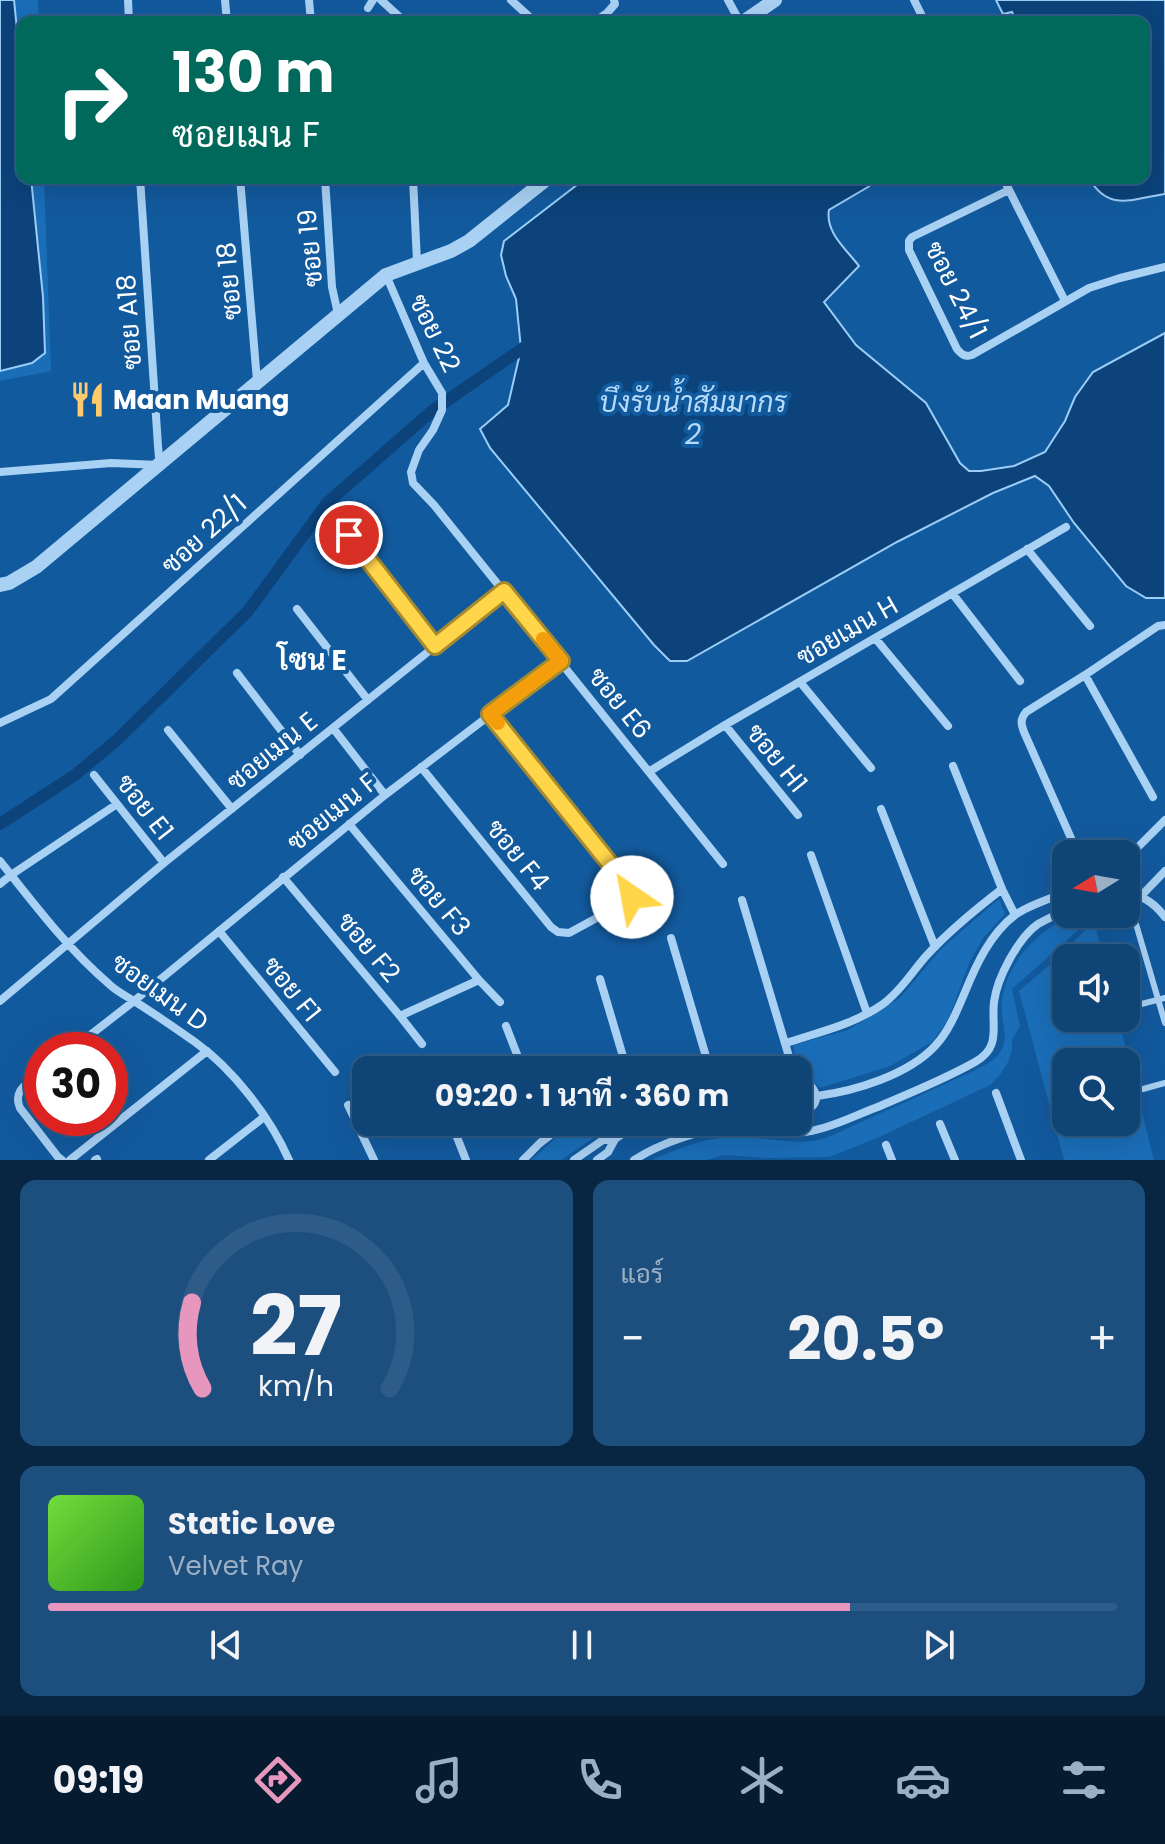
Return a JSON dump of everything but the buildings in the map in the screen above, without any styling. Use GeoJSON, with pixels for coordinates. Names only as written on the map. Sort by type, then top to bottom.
{"type":"FeatureCollection","features":[{"type":"Feature","properties":{"kind":"street"},"geometry":{"type":"LineString","coordinates":[[381,0],[398,16]]}},
{"type":"Feature","properties":{"kind":"street"},"geometry":{"type":"LineString","coordinates":[[511,0],[528,16]]}},
{"type":"Feature","properties":{"kind":"street"},"geometry":{"type":"LineString","coordinates":[[750,16],[775,0]]}},
{"type":"Feature","properties":{"kind":"street","name":"ซอย A18"},"geometry":{"type":"LineString","coordinates":[[140,184],[161,463]]}},
{"type":"Feature","properties":{"kind":"street","name":"ซอย 18"},"geometry":{"type":"LineString","coordinates":[[241,184],[258,382]]}},
{"type":"Feature","properties":{"kind":"street","name":"ซอย 19"},"geometry":{"type":"LineString","coordinates":[[325,184],[332,287],[338,314]]}},
{"type":"Feature","properties":{"kind":"street"},"geometry":{"type":"LineString","coordinates":[[413,184],[417,262]]}},
{"type":"Feature","properties":{"kind":"street"},"geometry":{"type":"LineString","coordinates":[[0,585],[36,567],[386,275],[451,251],[469,241],[540,184]]}},
{"type":"Feature","properties":{"kind":"street"},"geometry":{"type":"LineString","coordinates":[[1006,184],[1065,301],[1089,288],[1165,267]]}},
{"type":"Feature","properties":{"kind":"street","name":"ซอย 24/1"},"geometry":{"type":"LineString","coordinates":[[1009,190],[909,241],[909,250],[957,349],[962,355],[972,355],[1065,301]]}},
{"type":"Feature","properties":{"kind":"street","name":"ซอย 22"},"geometry":{"type":"LineString","coordinates":[[386,275],[424,363],[442,394],[442,410]]}},
{"type":"Feature","properties":{"kind":"street","name":"ซอย 22/1"},"geometry":{"type":"LineString","coordinates":[[1,721],[51,699],[424,363]]}},
{"type":"Feature","properties":{"kind":"street","name":"ซอย E6"},"geometry":{"type":"LineString","coordinates":[[442,410],[419,450],[411,472],[413,483],[561,661],[723,864]]}},
{"type":"Feature","properties":{"kind":"street"},"geometry":{"type":"LineString","coordinates":[[0,472],[111,463],[161,463]]}},
{"type":"Feature","properties":{"kind":"street","name":"ซอยเมน H"},"geometry":{"type":"LineString","coordinates":[[650,771],[1066,527]]}},
{"type":"Feature","properties":{"kind":"street"},"geometry":{"type":"LineString","coordinates":[[349,535],[435,646]]}},
{"type":"Feature","properties":{"kind":"street"},"geometry":{"type":"LineString","coordinates":[[1027,549],[1090,626]]}},
{"type":"Feature","properties":{"kind":"street","name":"ซอยเมน E"},"geometry":{"type":"LineString","coordinates":[[0,1001],[164,863],[504,591]]}},
{"type":"Feature","properties":{"kind":"street"},"geometry":{"type":"LineString","coordinates":[[952,593],[1020,681]]}},
{"type":"Feature","properties":{"kind":"street"},"geometry":{"type":"LineString","coordinates":[[297,609],[368,700]]}},
{"type":"Feature","properties":{"kind":"street"},"geometry":{"type":"LineString","coordinates":[[1072,840],[1021,723],[1022,716],[1158,626],[1165,625]]}},
{"type":"Feature","properties":{"kind":"street"},"geometry":{"type":"LineString","coordinates":[[875,638],[948,726]]}},
{"type":"Feature","properties":{"kind":"street","name":"ซอยเมน F"},"geometry":{"type":"LineString","coordinates":[[94,1032],[385,795],[561,661]]}},
{"type":"Feature","properties":{"kind":"street"},"geometry":{"type":"LineString","coordinates":[[237,673],[300,755]]}},
{"type":"Feature","properties":{"kind":"street"},"geometry":{"type":"LineString","coordinates":[[1085,675],[1153,797]]}},
{"type":"Feature","properties":{"kind":"street"},"geometry":{"type":"LineString","coordinates":[[800,682],[871,768]]}},
{"type":"Feature","properties":{"kind":"street","name":"ซอย F4"},"geometry":{"type":"LineString","coordinates":[[421,767],[558,932],[569,933],[628,901],[632,897],[631,892],[490,714]]}},
{"type":"Feature","properties":{"kind":"street","name":"ซอย H1"},"geometry":{"type":"LineString","coordinates":[[725,725],[798,815]]}},
{"type":"Feature","properties":{"kind":"street"},"geometry":{"type":"LineString","coordinates":[[333,728],[385,795]]}},
{"type":"Feature","properties":{"kind":"street"},"geometry":{"type":"LineString","coordinates":[[168,730],[232,809]]}},
{"type":"Feature","properties":{"kind":"street"},"geometry":{"type":"LineString","coordinates":[[953,766],[1015,915]]}},
{"type":"Feature","properties":{"kind":"street","name":"ซอย E1"},"geometry":{"type":"LineString","coordinates":[[94,775],[164,863]]}},
{"type":"Feature","properties":{"kind":"street"},"geometry":{"type":"LineString","coordinates":[[0,884],[117,804]]}},
{"type":"Feature","properties":{"kind":"street"},"geometry":{"type":"LineString","coordinates":[[881,809],[935,947]]}},
{"type":"Feature","properties":{"kind":"street"},"geometry":{"type":"LineString","coordinates":[[1140,845],[1165,820]]}},
{"type":"Feature","properties":{"kind":"street","name":"ซอย F3"},"geometry":{"type":"LineString","coordinates":[[349,824],[500,1002]]}},
{"type":"Feature","properties":{"kind":"street"},"geometry":{"type":"LineString","coordinates":[[811,855],[867,1013]]}},
{"type":"Feature","properties":{"kind":"street","name":"ซอยเมน D"},"geometry":{"type":"LineString","coordinates":[[0,861],[67,943],[111,986],[207,1051],[238,1083],[264,1117],[289,1160]]}},
{"type":"Feature","properties":{"kind":"street"},"geometry":{"type":"LineString","coordinates":[[1165,871],[1140,897],[1156,905],[1165,917]]}},
{"type":"Feature","properties":{"kind":"street","name":"ซอย F2"},"geometry":{"type":"LineString","coordinates":[[283,877],[422,1044]]}},
{"type":"Feature","properties":{"kind":"street"},"geometry":{"type":"LineString","coordinates":[[786,1043],[858,1019],[882,1005],[901,989],[957,924],[1002,889]]}},
{"type":"Feature","properties":{"kind":"street"},"geometry":{"type":"LineString","coordinates":[[817,1096],[876,1081],[910,1065],[934,1048],[949,1029],[974,969],[992,940],[1015,915],[1052,898]]}},
{"type":"Feature","properties":{"kind":"street"},"geometry":{"type":"LineString","coordinates":[[742,900],[789,1056]]}},
{"type":"Feature","properties":{"kind":"street"},"geometry":{"type":"LineString","coordinates":[[634,1160],[703,1132],[732,1128],[791,1133],[814,1131],[902,1096],[979,1060],[994,1042],[993,1003],[1000,977],[1013,952],[1036,925],[1052,918]]}},
{"type":"Feature","properties":{"kind":"street","name":"ซอย F1"},"geometry":{"type":"LineString","coordinates":[[219,931],[335,1072]]}},
{"type":"Feature","properties":{"kind":"street"},"geometry":{"type":"LineString","coordinates":[[671,938],[706,1056]]}},
{"type":"Feature","properties":{"kind":"street"},"geometry":{"type":"LineString","coordinates":[[600,979],[623,1056]]}},
{"type":"Feature","properties":{"kind":"street"},"geometry":{"type":"LineString","coordinates":[[400,1016],[479,980]]}},
{"type":"Feature","properties":{"kind":"street"},"geometry":{"type":"LineString","coordinates":[[506,1026],[518,1056]]}},
{"type":"Feature","properties":{"kind":"street"},"geometry":{"type":"LineString","coordinates":[[70,1160],[207,1051]]}},
{"type":"Feature","properties":{"kind":"street"},"geometry":{"type":"LineString","coordinates":[[24,1086],[17,1094],[24,1113]]}},
{"type":"Feature","properties":{"kind":"street"},"geometry":{"type":"LineString","coordinates":[[812,1087],[817,1096],[812,1106]]}},
{"type":"Feature","properties":{"kind":"street"},"geometry":{"type":"LineString","coordinates":[[996,1093],[1021,1160]]}},
{"type":"Feature","properties":{"kind":"street"},"geometry":{"type":"LineString","coordinates":[[348,1105],[374,1160]]}},
{"type":"Feature","properties":{"kind":"street"},"geometry":{"type":"LineString","coordinates":[[209,1160],[264,1117]]}},
{"type":"Feature","properties":{"kind":"street"},"geometry":{"type":"LineString","coordinates":[[940,1124],[955,1160]]}},
{"type":"Feature","properties":{"kind":"street"},"geometry":{"type":"LineString","coordinates":[[42,1136],[62,1160]]}},
{"type":"Feature","properties":{"kind":"street"},"geometry":{"type":"LineString","coordinates":[[457,1136],[466,1160]]}},
{"type":"Feature","properties":{"kind":"street"},"geometry":{"type":"LineString","coordinates":[[523,1160],[549,1136]]}},
{"type":"Feature","properties":{"kind":"street"},"geometry":{"type":"LineString","coordinates":[[597,1160],[608,1152],[619,1136]]}},
{"type":"Feature","properties":{"kind":"street"},"geometry":{"type":"LineString","coordinates":[[574,1160],[603,1140],[615,1139]]}},
{"type":"Feature","properties":{"kind":"street"},"geometry":{"type":"LineString","coordinates":[[886,1145],[892,1160]]}},
{"type":"Feature","properties":{"kind":"lane"},"geometry":{"type":"LineString","coordinates":[[1137,928],[1162,999],[1165,1023]]}},
{"type":"Feature","properties":{"kind":"lane"},"geometry":{"type":"LineString","coordinates":[[1140,1004],[1162,999]]}},
{"type":"Feature","properties":{"kind":"lane"},"geometry":{"type":"LineString","coordinates":[[1143,1089],[1165,1083]]}},
{"type":"Feature","properties":{"kind":"shaded area"},"geometry":{"type":"Polygon","coordinates":[[[0,0],[38,0],[39,16],[16,16],[16,184],[44,184],[51,371],[0,381],[0,0]]]}},
{"type":"Feature","properties":{"kind":"shaded area"},"geometry":{"type":"Polygon","coordinates":[[[999,899],[1005,914],[983,938],[969,963],[948,1020],[932,1042],[890,1066],[820,1088],[812,1081],[812,1056],[795,1056],[793,1045],[848,1030],[900,998],[942,948],[999,899]]]}},
{"type":"Feature","properties":{"kind":"shaded area"},"geometry":{"type":"Polygon","coordinates":[[[1052,927],[1081,928],[1063,944],[1052,944],[1052,953],[1012,989],[1020,1026],[1012,1040],[1007,1064],[990,1085],[829,1157],[724,1155],[707,1160],[652,1160],[684,1147],[727,1137],[798,1142],[824,1139],[985,1065],[995,1058],[1004,1043],[1002,1000],[1005,986],[1028,946],[1052,927]]]}},
{"type":"Feature","properties":{"kind":"shaded area"},"geometry":{"type":"Polygon","coordinates":[[[1087,928],[1096,928],[1100,944],[1072,944],[1087,928]]]}},
{"type":"Feature","properties":{"kind":"shaded area"},"geometry":{"type":"Polygon","coordinates":[[[1052,963],[1052,1032],[1122,1032],[1126,1048],[1052,1048],[1052,1115],[1019,991],[1052,963]]]}},
{"type":"Feature","properties":{"kind":"shaded area"},"geometry":{"type":"Polygon","coordinates":[[[1140,1105],[1154,1160],[1064,1160],[1058,1136],[1140,1136],[1140,1105]]]}},
{"type":"Feature","properties":{"kind":"shaded area"},"geometry":{"type":"Polygon","coordinates":[[[558,1136],[596,1136],[561,1160],[531,1160],[558,1136]]]}},
{"type":"Feature","properties":{"kind":"water"},"geometry":{"type":"Polygon","coordinates":[[[0,0],[14,0],[16,184],[32,184],[43,297],[45,353],[32,363],[0,371],[0,0]]]}},
{"type":"Feature","properties":{"kind":"water"},"geometry":{"type":"Polygon","coordinates":[[[996,0],[1165,0],[1165,194],[1122,201],[1104,196],[1093,184],[1150,184],[1150,16],[1003,14],[996,0]]]}},
{"type":"Feature","properties":{"kind":"water","name":"บึงรับน้ำสัมมากร 2"},"geometry":{"type":"Polygon","coordinates":[[[578,184],[872,184],[829,210],[833,233],[859,266],[824,302],[856,345],[926,403],[960,463],[969,471],[1014,466],[1045,452],[1065,421],[1075,397],[1093,372],[1165,333],[1165,598],[1146,598],[1126,586],[1074,523],[1049,486],[1035,476],[993,493],[897,542],[687,661],[670,661],[490,448],[480,429],[508,405],[521,349],[516,299],[501,255],[504,241],[578,184]]]}},
{"type":"Feature","properties":{"kind":"waterway"},"geometry":{"type":"LineString","coordinates":[[0,824],[75,775],[118,739],[248,611],[327,503],[432,411],[526,346],[535,348]]}},
{"type":"Feature","properties":{"kind":"slow traffic"},"geometry":{"type":"LineString","coordinates":[[498,723],[490,714],[561,661],[543,639]]}},
{"type":"Feature","properties":{"kind":"place","name":"Maan Muang"},"geometry":{"type":"Point","coordinates":[87,400]}},
{"type":"Feature","properties":{"kind":"district","name":"โซน E"},"geometry":{"type":"Point","coordinates":[312,660]}},
{"type":"Feature","properties":{"kind":"route"},"geometry":{"type":"LineString","coordinates":[[349,535],[435,646],[504,591],[561,661],[490,714],[627,885],[632,897]]}}]}
